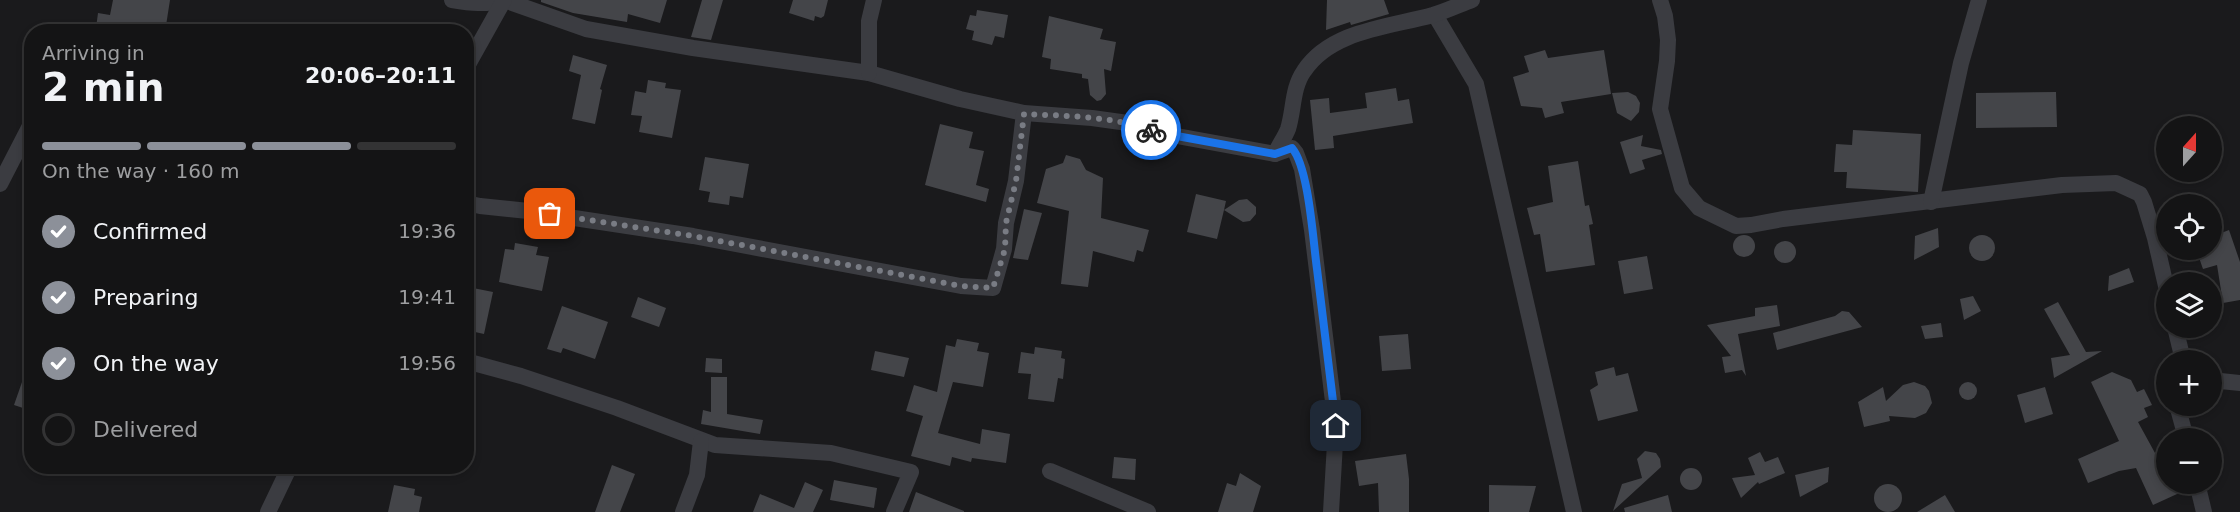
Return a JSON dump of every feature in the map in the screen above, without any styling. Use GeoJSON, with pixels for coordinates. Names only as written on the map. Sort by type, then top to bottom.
{"type":"FeatureCollection","features":[{"type":"Feature","properties":{"kind":"street"},"geometry":{"type":"LineString","coordinates":[[452,0],[479,3],[504,0],[586,28],[693,48],[869,73],[960,99],[1024,114],[1092,118],[1135,124],[1166,134],[1275,154],[1292,148]]}},
{"type":"Feature","properties":{"kind":"street"},"geometry":{"type":"LineString","coordinates":[[474,54],[504,0]]}},
{"type":"Feature","properties":{"kind":"street"},"geometry":{"type":"LineString","coordinates":[[869,73],[869,21],[874,0]]}},
{"type":"Feature","properties":{"kind":"street"},"geometry":{"type":"LineString","coordinates":[[1275,154],[1288,129],[1297,85],[1303,71],[1313,59],[1335,44],[1363,32],[1435,15],[1472,0]]}},
{"type":"Feature","properties":{"kind":"street"},"geometry":{"type":"LineString","coordinates":[[1660,0],[1668,40],[1660,109],[1682,188],[1699,208],[1736,226],[2062,185],[2115,183],[2140,195],[2144,202],[2163,272]]}},
{"type":"Feature","properties":{"kind":"street"},"geometry":{"type":"LineString","coordinates":[[1931,202],[1961,63],[1979,0]]}},
{"type":"Feature","properties":{"kind":"street"},"geometry":{"type":"LineString","coordinates":[[1435,15],[1476,84],[1574,512]]}},
{"type":"Feature","properties":{"kind":"street"},"geometry":{"type":"LineString","coordinates":[[474,204],[693,236],[961,286],[993,288],[1005,249],[1006,223],[1016,181],[1024,114]]}},
{"type":"Feature","properties":{"kind":"street"},"geometry":{"type":"LineString","coordinates":[[1288,129],[1292,148],[1302,168],[1312,230],[1336,426],[1331,512]]}},
{"type":"Feature","properties":{"kind":"street"},"geometry":{"type":"LineString","coordinates":[[0,184],[24,138]]}},
{"type":"Feature","properties":{"kind":"street"},"geometry":{"type":"LineString","coordinates":[[474,363],[617,408],[715,445],[831,453],[911,472],[894,512]]}},
{"type":"Feature","properties":{"kind":"street"},"geometry":{"type":"LineString","coordinates":[[2222,381],[2240,383]]}},
{"type":"Feature","properties":{"kind":"street"},"geometry":{"type":"LineString","coordinates":[[682,512],[698,475],[701,441]]}},
{"type":"Feature","properties":{"kind":"street"},"geometry":{"type":"LineString","coordinates":[[1050,471],[1148,512]]}},
{"type":"Feature","properties":{"kind":"street"},"geometry":{"type":"LineString","coordinates":[[268,512],[286,474]]}},
{"type":"Feature","properties":{"kind":"street"},"geometry":{"type":"LineString","coordinates":[[2200,494],[2204,512]]}},
{"type":"Feature","properties":{"kind":"building"},"geometry":{"type":"Polygon","coordinates":[[[113,0],[170,0],[166,24],[97,24],[98,13],[110,15],[113,0]]]}},
{"type":"Feature","properties":{"kind":"building"},"geometry":{"type":"Polygon","coordinates":[[[541,0],[667,0],[660,23],[628,14],[627,22],[573,13],[541,2],[541,0]]]}},
{"type":"Feature","properties":{"kind":"building"},"geometry":{"type":"Polygon","coordinates":[[[702,0],[723,0],[711,40],[691,37],[702,0]]]}},
{"type":"Feature","properties":{"kind":"building"},"geometry":{"type":"Polygon","coordinates":[[[793,0],[828,0],[824,16],[821,18],[815,16],[814,21],[789,13],[793,0]]]}},
{"type":"Feature","properties":{"kind":"building"},"geometry":{"type":"Polygon","coordinates":[[[1327,0],[1384,0],[1389,14],[1351,25],[1350,22],[1326,30],[1327,0]]]}},
{"type":"Feature","properties":{"kind":"building"},"geometry":{"type":"Polygon","coordinates":[[[977,10],[1008,15],[1004,38],[995,36],[992,45],[972,40],[974,31],[966,29],[970,15],[976,16],[977,10]]]}},
{"type":"Feature","properties":{"kind":"building"},"geometry":{"type":"Polygon","coordinates":[[[1049,16],[1103,29],[1100,39],[1116,42],[1111,71],[1104,69],[1106,94],[1101,100],[1097,101],[1090,95],[1088,79],[1082,78],[1082,74],[1050,69],[1051,59],[1042,57],[1049,16]]]}},
{"type":"Feature","properties":{"kind":"building"},"geometry":{"type":"Polygon","coordinates":[[[1545,50],[1548,58],[1604,50],[1611,94],[1561,102],[1564,113],[1545,118],[1542,108],[1521,106],[1513,77],[1529,72],[1524,56],[1545,50]]]}},
{"type":"Feature","properties":{"kind":"building"},"geometry":{"type":"Polygon","coordinates":[[[573,55],[607,65],[600,89],[602,90],[595,124],[572,119],[581,75],[569,71],[573,55]]]}},
{"type":"Feature","properties":{"kind":"building"},"geometry":{"type":"Polygon","coordinates":[[[648,80],[666,83],[665,88],[681,90],[672,138],[639,132],[642,116],[631,115],[635,91],[646,93],[648,80]]]}},
{"type":"Feature","properties":{"kind":"building"},"geometry":{"type":"Polygon","coordinates":[[[1396,88],[1398,101],[1409,99],[1413,123],[1333,136],[1334,148],[1315,150],[1310,100],[1329,98],[1330,113],[1367,108],[1365,93],[1396,88]]]}},
{"type":"Feature","properties":{"kind":"building"},"geometry":{"type":"Polygon","coordinates":[[[1628,92],[1636,96],[1640,103],[1639,112],[1631,121],[1617,113],[1612,93],[1628,92]]]}},
{"type":"Feature","properties":{"kind":"building"},"geometry":{"type":"Polygon","coordinates":[[[2056,92],[2057,127],[1976,128],[1976,93],[2056,92]]]}},
{"type":"Feature","properties":{"kind":"building"},"geometry":{"type":"Polygon","coordinates":[[[940,124],[973,132],[969,148],[984,151],[976,185],[989,189],[986,202],[925,185],[940,124]]]}},
{"type":"Feature","properties":{"kind":"building"},"geometry":{"type":"Polygon","coordinates":[[[1853,130],[1921,134],[1918,192],[1846,188],[1847,172],[1834,172],[1836,144],[1852,145],[1853,130]]]}},
{"type":"Feature","properties":{"kind":"building"},"geometry":{"type":"Polygon","coordinates":[[[1643,135],[1641,146],[1661,150],[1662,154],[1642,160],[1645,169],[1630,174],[1620,142],[1643,135]]]}},
{"type":"Feature","properties":{"kind":"building"},"geometry":{"type":"Polygon","coordinates":[[[1066,155],[1080,159],[1086,170],[1103,178],[1101,218],[1149,230],[1143,252],[1137,250],[1134,262],[1093,251],[1088,287],[1061,284],[1069,211],[1037,203],[1046,169],[1063,163],[1066,155]]]}},
{"type":"Feature","properties":{"kind":"building"},"geometry":{"type":"Polygon","coordinates":[[[705,157],[749,164],[743,198],[730,196],[729,205],[708,202],[710,192],[699,190],[705,157]]]}},
{"type":"Feature","properties":{"kind":"building"},"geometry":{"type":"Polygon","coordinates":[[[1578,161],[1585,206],[1589,205],[1593,224],[1589,225],[1595,265],[1546,272],[1540,234],[1534,235],[1527,208],[1553,202],[1548,166],[1578,161]]]}},
{"type":"Feature","properties":{"kind":"building"},"geometry":{"type":"Polygon","coordinates":[[[1196,194],[1226,201],[1217,239],[1187,232],[1196,194]]]}},
{"type":"Feature","properties":{"kind":"building"},"geometry":{"type":"Polygon","coordinates":[[[1247,199],[1256,207],[1256,214],[1250,221],[1243,222],[1224,210],[1239,200],[1247,199]]]}},
{"type":"Feature","properties":{"kind":"building"},"geometry":{"type":"Polygon","coordinates":[[[1024,209],[1042,213],[1028,260],[1013,258],[1024,209]]]}},
{"type":"Feature","properties":{"kind":"building"},"geometry":{"type":"Polygon","coordinates":[[[1938,228],[1939,247],[1914,260],[1915,236],[1938,228]]]}},
{"type":"Feature","properties":{"kind":"building"},"geometry":{"type":"Polygon","coordinates":[[[2229,230],[2240,262],[2240,300],[2223,303],[2222,272],[2218,272],[2217,265],[2203,269],[2200,260],[2222,260],[2222,233],[2229,230]]]}},
{"type":"Feature","properties":{"kind":"building"},"geometry":{"type":"Polygon","coordinates":[[[1744,235],[1752,238],[1755,246],[1752,254],[1744,257],[1736,254],[1733,246],[1736,238],[1744,235]]]}},
{"type":"Feature","properties":{"kind":"building"},"geometry":{"type":"Polygon","coordinates":[[[1982,235],[1991,239],[1995,248],[1991,257],[1982,261],[1973,257],[1969,248],[1973,239],[1982,235]]]}},
{"type":"Feature","properties":{"kind":"building"},"geometry":{"type":"Polygon","coordinates":[[[1785,241],[1793,244],[1796,252],[1793,260],[1785,263],[1777,260],[1774,252],[1777,244],[1785,241]]]}},
{"type":"Feature","properties":{"kind":"building"},"geometry":{"type":"Polygon","coordinates":[[[515,243],[538,247],[536,255],[549,257],[542,291],[499,282],[505,249],[514,250],[515,243]]]}},
{"type":"Feature","properties":{"kind":"building"},"geometry":{"type":"Polygon","coordinates":[[[1647,256],[1653,289],[1624,294],[1618,261],[1647,256]]]}},
{"type":"Feature","properties":{"kind":"building"},"geometry":{"type":"Polygon","coordinates":[[[2129,268],[2134,282],[2108,291],[2109,276],[2129,268]]]}},
{"type":"Feature","properties":{"kind":"building"},"geometry":{"type":"Polygon","coordinates":[[[474,288],[493,292],[484,334],[474,332],[474,288]]]}},
{"type":"Feature","properties":{"kind":"building"},"geometry":{"type":"Polygon","coordinates":[[[1973,296],[1981,311],[1964,320],[1960,299],[1973,296]]]}},
{"type":"Feature","properties":{"kind":"building"},"geometry":{"type":"Polygon","coordinates":[[[638,297],[666,308],[659,327],[631,317],[638,297]]]}},
{"type":"Feature","properties":{"kind":"building"},"geometry":{"type":"Polygon","coordinates":[[[2058,302],[2086,352],[2102,351],[2054,378],[2051,358],[2070,355],[2044,309],[2058,302]]]}},
{"type":"Feature","properties":{"kind":"building"},"geometry":{"type":"Polygon","coordinates":[[[1777,305],[1780,326],[1738,334],[1746,376],[1742,370],[1725,373],[1722,357],[1731,356],[1707,325],[1755,316],[1755,308],[1777,305]]]}},
{"type":"Feature","properties":{"kind":"building"},"geometry":{"type":"Polygon","coordinates":[[[562,306],[608,322],[595,359],[563,348],[561,353],[547,349],[562,306]]]}},
{"type":"Feature","properties":{"kind":"building"},"geometry":{"type":"Polygon","coordinates":[[[1842,311],[1849,312],[1862,327],[1777,350],[1773,333],[1835,316],[1842,311]]]}},
{"type":"Feature","properties":{"kind":"building"},"geometry":{"type":"Polygon","coordinates":[[[1941,323],[1943,337],[1925,339],[1921,326],[1941,323]]]}},
{"type":"Feature","properties":{"kind":"building"},"geometry":{"type":"Polygon","coordinates":[[[1408,334],[1411,369],[1382,371],[1379,336],[1408,334]]]}},
{"type":"Feature","properties":{"kind":"building"},"geometry":{"type":"Polygon","coordinates":[[[957,339],[979,343],[977,351],[989,353],[983,387],[953,382],[938,433],[980,444],[982,429],[1010,434],[1006,463],[972,458],[971,462],[952,457],[950,466],[911,456],[923,416],[906,411],[914,385],[937,392],[946,345],[955,347],[957,339]]]}},
{"type":"Feature","properties":{"kind":"building"},"geometry":{"type":"Polygon","coordinates":[[[1035,347],[1062,351],[1061,358],[1065,359],[1063,379],[1058,378],[1054,402],[1028,399],[1031,374],[1018,373],[1021,352],[1034,354],[1035,347]]]}},
{"type":"Feature","properties":{"kind":"building"},"geometry":{"type":"Polygon","coordinates":[[[875,351],[909,358],[904,377],[871,370],[875,351]]]}},
{"type":"Feature","properties":{"kind":"building"},"geometry":{"type":"Polygon","coordinates":[[[706,358],[722,359],[722,373],[705,372],[706,358]]]}},
{"type":"Feature","properties":{"kind":"building"},"geometry":{"type":"Polygon","coordinates":[[[1614,367],[1616,376],[1628,373],[1638,411],[1598,421],[1590,390],[1598,385],[1595,372],[1614,367]]]}},
{"type":"Feature","properties":{"kind":"building"},"geometry":{"type":"Polygon","coordinates":[[[2112,372],[2131,380],[2137,392],[2144,389],[2152,405],[2144,408],[2148,417],[2138,422],[2156,452],[2156,494],[2177,494],[2153,505],[2136,468],[2119,471],[2088,483],[2078,459],[2119,441],[2091,382],[2112,372]]]}},
{"type":"Feature","properties":{"kind":"building"},"geometry":{"type":"Polygon","coordinates":[[[24,376],[24,408],[14,405],[24,376]]]}},
{"type":"Feature","properties":{"kind":"building"},"geometry":{"type":"Polygon","coordinates":[[[711,377],[727,377],[727,414],[763,420],[760,434],[701,424],[703,410],[711,412],[711,377]]]}},
{"type":"Feature","properties":{"kind":"building"},"geometry":{"type":"Polygon","coordinates":[[[1914,382],[1925,386],[1929,391],[1932,403],[1926,413],[1915,418],[1889,416],[1890,421],[1864,427],[1858,402],[1883,387],[1886,401],[1903,385],[1914,382]]]}},
{"type":"Feature","properties":{"kind":"building"},"geometry":{"type":"Polygon","coordinates":[[[1968,382],[1975,384],[1977,391],[1975,398],[1968,400],[1961,398],[1959,391],[1961,384],[1968,382]]]}},
{"type":"Feature","properties":{"kind":"building"},"geometry":{"type":"Polygon","coordinates":[[[2045,387],[2053,414],[2025,423],[2017,395],[2045,387]]]}},
{"type":"Feature","properties":{"kind":"building"},"geometry":{"type":"Polygon","coordinates":[[[1645,451],[1656,453],[1661,467],[1613,511],[1622,484],[1642,478],[1637,459],[1645,451]]]}},
{"type":"Feature","properties":{"kind":"building"},"geometry":{"type":"Polygon","coordinates":[[[1760,452],[1765,462],[1778,457],[1785,473],[1759,484],[1758,482],[1741,498],[1732,478],[1755,475],[1748,458],[1760,452]]]}},
{"type":"Feature","properties":{"kind":"building"},"geometry":{"type":"Polygon","coordinates":[[[1406,454],[1409,512],[1379,512],[1378,483],[1359,486],[1355,461],[1406,454]]]}},
{"type":"Feature","properties":{"kind":"building"},"geometry":{"type":"Polygon","coordinates":[[[1114,457],[1136,459],[1135,480],[1112,478],[1114,457]]]}},
{"type":"Feature","properties":{"kind":"building"},"geometry":{"type":"Polygon","coordinates":[[[612,465],[635,474],[620,512],[595,512],[612,465]]]}},
{"type":"Feature","properties":{"kind":"building"},"geometry":{"type":"Polygon","coordinates":[[[1829,467],[1828,482],[1800,497],[1795,475],[1829,467]]]}},
{"type":"Feature","properties":{"kind":"building"},"geometry":{"type":"Polygon","coordinates":[[[1691,468],[1699,471],[1702,479],[1699,487],[1691,490],[1683,487],[1680,479],[1683,471],[1691,468]]]}},
{"type":"Feature","properties":{"kind":"building"},"geometry":{"type":"Polygon","coordinates":[[[1240,473],[1261,486],[1253,512],[1218,512],[1227,483],[1236,486],[1240,473]]]}},
{"type":"Feature","properties":{"kind":"building"},"geometry":{"type":"Polygon","coordinates":[[[834,480],[877,488],[874,508],[830,500],[834,480]]]}},
{"type":"Feature","properties":{"kind":"building"},"geometry":{"type":"Polygon","coordinates":[[[805,482],[823,490],[813,512],[753,512],[760,494],[794,508],[805,482]]]}},
{"type":"Feature","properties":{"kind":"building"},"geometry":{"type":"Polygon","coordinates":[[[1888,484],[1898,488],[1902,498],[1898,508],[1888,512],[1878,508],[1874,498],[1878,488],[1888,484]]]}},
{"type":"Feature","properties":{"kind":"building"},"geometry":{"type":"Polygon","coordinates":[[[394,485],[415,489],[414,495],[422,497],[419,512],[388,512],[394,485]]]}},
{"type":"Feature","properties":{"kind":"building"},"geometry":{"type":"Polygon","coordinates":[[[1489,485],[1536,486],[1529,512],[1489,512],[1489,485]]]}},
{"type":"Feature","properties":{"kind":"building"},"geometry":{"type":"Polygon","coordinates":[[[916,492],[964,511],[964,512],[909,512],[916,492]]]}},
{"type":"Feature","properties":{"kind":"building"},"geometry":{"type":"Polygon","coordinates":[[[1668,495],[1672,512],[1625,512],[1624,508],[1668,495]]]}},
{"type":"Feature","properties":{"kind":"building"},"geometry":{"type":"Polygon","coordinates":[[[1945,495],[1955,512],[1917,512],[1945,495]]]}},
{"type":"Feature","properties":{"kind":"way so far"},"geometry":{"type":"LineString","coordinates":[[550,214],[693,236],[961,286],[993,288],[1005,249],[1006,223],[1016,181],[1024,114],[1092,118],[1135,124],[1151,130]]}},
{"type":"Feature","properties":{"kind":"route"},"geometry":{"type":"LineString","coordinates":[[1151,130],[1275,154],[1292,148],[1296,153],[1302,168],[1312,230],[1336,426]]}}]}
